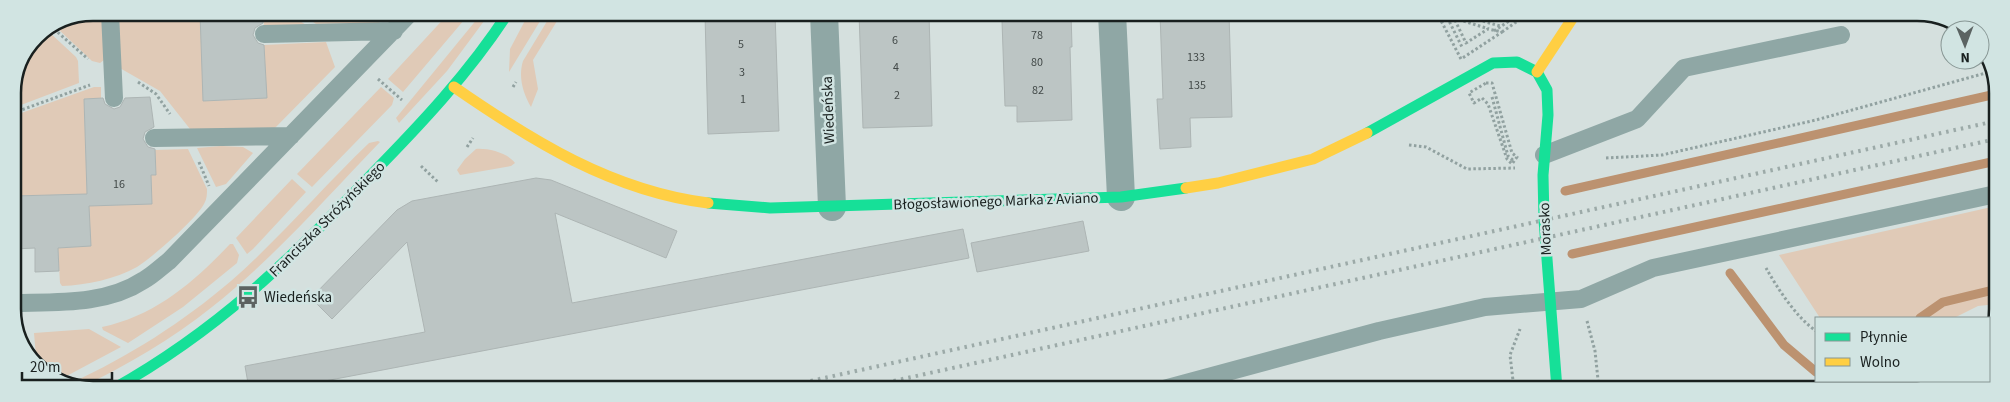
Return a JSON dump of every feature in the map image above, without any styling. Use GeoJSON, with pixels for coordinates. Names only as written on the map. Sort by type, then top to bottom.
{"type":"FeatureCollection","features":[{"type":"Feature","properties":{"kind":"street","name":"Franciszka Stróżyńskiego"},"geometry":{"type":"LineString","coordinates":[[126,381],[181,348],[248,297],[341,207],[454,87],[495,35],[503,21]]}},
{"type":"Feature","properties":{"kind":"street","name":"Wiedeńska"},"geometry":{"type":"LineString","coordinates":[[824,21],[832,207]]}},
{"type":"Feature","properties":{"kind":"street"},"geometry":{"type":"LineString","coordinates":[[1112,21],[1121,197]]}},
{"type":"Feature","properties":{"kind":"street"},"geometry":{"type":"LineString","coordinates":[[1537,72],[1571,21]]}},
{"type":"Feature","properties":{"kind":"street","name":"Błogosławionego Marka z Aviano"},"geometry":{"type":"LineString","coordinates":[[454,87],[541,144],[596,173],[656,193],[714,205],[770,208],[1121,197],[1218,183],[1313,159],[1370,132],[1493,63],[1517,62],[1537,72]]}},
{"type":"Feature","properties":{"kind":"street","name":"Morasko"},"geometry":{"type":"LineString","coordinates":[[1537,72],[1547,90],[1548,115],[1544,155],[1544,220],[1549,303],[1557,381]]}},
{"type":"Feature","properties":{"kind":"lane"},"geometry":{"type":"LineString","coordinates":[[110,21],[114,98]]}},
{"type":"Feature","properties":{"kind":"lane"},"geometry":{"type":"LineString","coordinates":[[21,303],[78,302],[112,295],[144,281],[169,261],[403,21]]}},
{"type":"Feature","properties":{"kind":"lane"},"geometry":{"type":"LineString","coordinates":[[264,34],[394,31]]}},
{"type":"Feature","properties":{"kind":"lane"},"geometry":{"type":"LineString","coordinates":[[1544,155],[1637,119],[1684,68],[1841,35]]}},
{"type":"Feature","properties":{"kind":"lane"},"geometry":{"type":"LineString","coordinates":[[154,138],[291,136]]}},
{"type":"Feature","properties":{"kind":"lane"},"geometry":{"type":"LineString","coordinates":[[1194,381],[1379,331],[1485,307],[1581,299],[1653,268],[1989,196]]}},
{"type":"Feature","properties":{"kind":"path"},"geometry":{"type":"LineString","coordinates":[[1441,21],[1461,59],[1518,21]]}},
{"type":"Feature","properties":{"kind":"path"},"geometry":{"type":"LineString","coordinates":[[1449,21],[1468,56],[1478,70]]}},
{"type":"Feature","properties":{"kind":"path"},"geometry":{"type":"LineString","coordinates":[[1456,21],[1466,42],[1488,29]]}},
{"type":"Feature","properties":{"kind":"path"},"geometry":{"type":"LineString","coordinates":[[1463,21],[1502,32]]}},
{"type":"Feature","properties":{"kind":"path"},"geometry":{"type":"LineString","coordinates":[[1483,21],[1500,26]]}},
{"type":"Feature","properties":{"kind":"path"},"geometry":{"type":"LineString","coordinates":[[1495,31],[1508,21]]}},
{"type":"Feature","properties":{"kind":"path"},"geometry":{"type":"LineString","coordinates":[[57,31],[91,62]]}},
{"type":"Feature","properties":{"kind":"path"},"geometry":{"type":"LineString","coordinates":[[362,64],[402,100]]}},
{"type":"Feature","properties":{"kind":"path"},"geometry":{"type":"LineString","coordinates":[[1600,158],[1618,159],[1662,155],[1816,120],[1985,73]]}},
{"type":"Feature","properties":{"kind":"path"},"geometry":{"type":"LineString","coordinates":[[513,87],[516,82]]}},
{"type":"Feature","properties":{"kind":"path"},"geometry":{"type":"LineString","coordinates":[[1486,83],[1492,83],[1512,153],[1517,157],[1515,161],[1512,164],[1507,159],[1486,100],[1482,98],[1474,103],[1469,93],[1486,83]]}},
{"type":"Feature","properties":{"kind":"path"},"geometry":{"type":"LineString","coordinates":[[21,110],[92,84]]}},
{"type":"Feature","properties":{"kind":"path"},"geometry":{"type":"LineString","coordinates":[[1489,90],[1508,156],[1525,168]]}},
{"type":"Feature","properties":{"kind":"path"},"geometry":{"type":"LineString","coordinates":[[466,147],[473,138]]}},
{"type":"Feature","properties":{"kind":"path"},"geometry":{"type":"LineString","coordinates":[[1402,144],[1426,147],[1467,169],[1525,168],[1544,155]]}},
{"type":"Feature","properties":{"kind":"path"},"geometry":{"type":"LineString","coordinates":[[421,166],[439,182]]}},
{"type":"Feature","properties":{"kind":"path"},"geometry":{"type":"LineString","coordinates":[[1754,246],[1773,281],[1808,326],[1815,330]]}},
{"type":"Feature","properties":{"kind":"path"},"geometry":{"type":"LineString","coordinates":[[1513,381],[1510,355],[1529,304]]}},
{"type":"Feature","properties":{"kind":"path"},"geometry":{"type":"LineString","coordinates":[[1595,365],[1598,381]]}},
{"type":"Feature","properties":{"kind":"shaded area"},"geometry":{"type":"Polygon","coordinates":[[[103,21],[104,60],[100,63],[92,61],[59,30],[79,23],[103,21]]]}},
{"type":"Feature","properties":{"kind":"shaded area"},"geometry":{"type":"Polygon","coordinates":[[[116,21],[200,21],[204,101],[266,98],[264,45],[326,42],[335,67],[274,129],[190,129],[160,91],[118,67],[116,21]]]}},
{"type":"Feature","properties":{"kind":"shaded area"},"geometry":{"type":"Polygon","coordinates":[[[264,21],[300,21],[306,25],[264,27],[264,21]]]}},
{"type":"Feature","properties":{"kind":"shaded area"},"geometry":{"type":"Polygon","coordinates":[[[312,21],[381,21],[379,23],[316,24],[312,21]]]}},
{"type":"Feature","properties":{"kind":"shaded area"},"geometry":{"type":"Polygon","coordinates":[[[442,21],[463,21],[403,92],[388,79],[442,21]]]}},
{"type":"Feature","properties":{"kind":"shaded area"},"geometry":{"type":"Polygon","coordinates":[[[475,21],[484,21],[447,71],[399,123],[396,118],[475,21]]]}},
{"type":"Feature","properties":{"kind":"shaded area"},"geometry":{"type":"Polygon","coordinates":[[[525,21],[540,21],[509,72],[510,49],[525,21]]]}},
{"type":"Feature","properties":{"kind":"shaded area"},"geometry":{"type":"Polygon","coordinates":[[[547,21],[557,21],[533,60],[538,89],[531,107],[522,85],[523,61],[547,21]]]}},
{"type":"Feature","properties":{"kind":"shaded area"},"geometry":{"type":"Polygon","coordinates":[[[51,34],[76,57],[78,61],[79,83],[21,105],[23,79],[27,66],[33,53],[51,34]]]}},
{"type":"Feature","properties":{"kind":"shaded area"},"geometry":{"type":"Polygon","coordinates":[[[94,87],[101,87],[101,98],[84,99],[87,194],[21,196],[21,113],[94,87]]]}},
{"type":"Feature","properties":{"kind":"shaded area"},"geometry":{"type":"Polygon","coordinates":[[[381,87],[394,98],[392,105],[312,187],[297,174],[381,87]]]}},
{"type":"Feature","properties":{"kind":"shaded area"},"geometry":{"type":"Polygon","coordinates":[[[380,142],[278,248],[212,307],[165,341],[115,370],[94,381],[79,379],[154,338],[213,296],[267,248],[369,143],[380,142]]]}},
{"type":"Feature","properties":{"kind":"shaded area"},"geometry":{"type":"Polygon","coordinates":[[[243,147],[253,153],[226,184],[216,187],[197,148],[243,147]]]}},
{"type":"Feature","properties":{"kind":"shaded area"},"geometry":{"type":"Polygon","coordinates":[[[188,149],[207,189],[205,202],[192,219],[137,267],[101,281],[62,286],[60,283],[58,248],[90,246],[89,206],[152,204],[151,175],[156,175],[155,150],[188,149]]]}},
{"type":"Feature","properties":{"kind":"shaded area"},"geometry":{"type":"Polygon","coordinates":[[[476,149],[497,152],[508,156],[515,163],[511,166],[460,175],[457,170],[476,149]]]}},
{"type":"Feature","properties":{"kind":"shaded area"},"geometry":{"type":"Polygon","coordinates":[[[292,179],[306,192],[247,254],[236,238],[292,179]]]}},
{"type":"Feature","properties":{"kind":"shaded area"},"geometry":{"type":"Polygon","coordinates":[[[1989,208],[1989,305],[1978,306],[1956,317],[1819,317],[1779,255],[1989,208]]]}},
{"type":"Feature","properties":{"kind":"shaded area"},"geometry":{"type":"Polygon","coordinates":[[[230,244],[233,244],[239,255],[237,263],[183,307],[128,343],[103,330],[102,327],[139,315],[172,296],[188,284],[230,244]]]}},
{"type":"Feature","properties":{"kind":"shaded area"},"geometry":{"type":"Polygon","coordinates":[[[89,329],[121,347],[68,376],[53,369],[36,353],[34,333],[89,329]]]}},
{"type":"Feature","properties":{"kind":"building"},"geometry":{"type":"Polygon","coordinates":[[[200,21],[263,21],[263,23],[255,28],[253,35],[258,43],[264,45],[267,98],[203,101],[200,21]]]}},
{"type":"Feature","properties":{"kind":"building"},"geometry":{"type":"Polygon","coordinates":[[[705,21],[775,21],[779,131],[708,134],[705,21]]]}},
{"type":"Feature","properties":{"kind":"building"},"geometry":{"type":"Polygon","coordinates":[[[859,21],[929,21],[932,126],[863,128],[859,21]]]}},
{"type":"Feature","properties":{"kind":"building"},"geometry":{"type":"Polygon","coordinates":[[[1002,21],[1071,21],[1072,120],[1017,122],[1017,106],[1005,106],[1002,21]]]}},
{"type":"Feature","properties":{"kind":"building"},"geometry":{"type":"Polygon","coordinates":[[[1160,21],[1229,21],[1232,117],[1190,118],[1191,147],[1160,149],[1157,99],[1163,99],[1160,21]]]}},
{"type":"Feature","properties":{"kind":"building"},"geometry":{"type":"Polygon","coordinates":[[[150,97],[154,127],[145,132],[143,139],[148,147],[155,149],[156,175],[151,175],[152,204],[89,206],[91,246],[58,248],[59,271],[35,272],[35,248],[21,249],[21,196],[87,194],[84,99],[103,98],[105,104],[114,109],[120,107],[125,98],[150,97]]]}},
{"type":"Feature","properties":{"kind":"building"},"geometry":{"type":"Polygon","coordinates":[[[536,178],[551,180],[677,231],[666,258],[555,213],[572,303],[963,229],[969,258],[325,381],[248,381],[245,366],[425,332],[407,242],[332,319],[311,298],[397,210],[412,201],[536,178]]]}},
{"type":"Feature","properties":{"kind":"building"},"geometry":{"type":"Polygon","coordinates":[[[1083,221],[1089,251],[977,272],[971,243],[1083,221]]]}},
{"type":"Feature","properties":{"kind":"waterway"},"geometry":{"type":"LineString","coordinates":[[1565,191],[1989,96]]}},
{"type":"Feature","properties":{"kind":"waterway"},"geometry":{"type":"LineString","coordinates":[[1572,254],[1989,163]]}},
{"type":"Feature","properties":{"kind":"waterway"},"geometry":{"type":"LineString","coordinates":[[1730,273],[1784,345],[1815,371]]}},
{"type":"Feature","properties":{"kind":"waterway"},"geometry":{"type":"LineString","coordinates":[[1921,317],[1943,302],[1989,291]]}},
{"type":"Feature","properties":{"kind":"railway"},"geometry":{"type":"LineString","coordinates":[[810,381],[1989,123]]}},
{"type":"Feature","properties":{"kind":"railway"},"geometry":{"type":"LineString","coordinates":[[893,381],[1989,141]]}},
{"type":"Feature","properties":{"kind":"traffic: fast"},"geometry":{"type":"LineString","coordinates":[[127,381],[186,343],[251,292],[281,265],[390,156],[426,117],[461,77],[503,21]]}},
{"type":"Feature","properties":{"kind":"traffic: fast"},"geometry":{"type":"LineString","coordinates":[[1367,133],[1493,63],[1517,62],[1537,72]]}},
{"type":"Feature","properties":{"kind":"traffic: fast"},"geometry":{"type":"LineString","coordinates":[[1537,72],[1547,90],[1548,115],[1543,175],[1544,220],[1556,381]]}},
{"type":"Feature","properties":{"kind":"traffic: fast"},"geometry":{"type":"LineString","coordinates":[[708,203],[770,208],[1121,197],[1186,188]]}},
{"type":"Feature","properties":{"kind":"traffic: slow"},"geometry":{"type":"LineString","coordinates":[[1537,72],[1571,21]]}},
{"type":"Feature","properties":{"kind":"traffic: slow"},"geometry":{"type":"LineString","coordinates":[[454,87],[513,126],[574,161],[639,187],[673,197],[708,203]]}},
{"type":"Feature","properties":{"kind":"traffic: slow"},"geometry":{"type":"LineString","coordinates":[[1186,188],[1218,183],[1313,159],[1367,133]]}},
{"type":"Feature","properties":{"kind":"place","name":"Wiedeńska"},"geometry":{"type":"Point","coordinates":[248,297]}}]}
